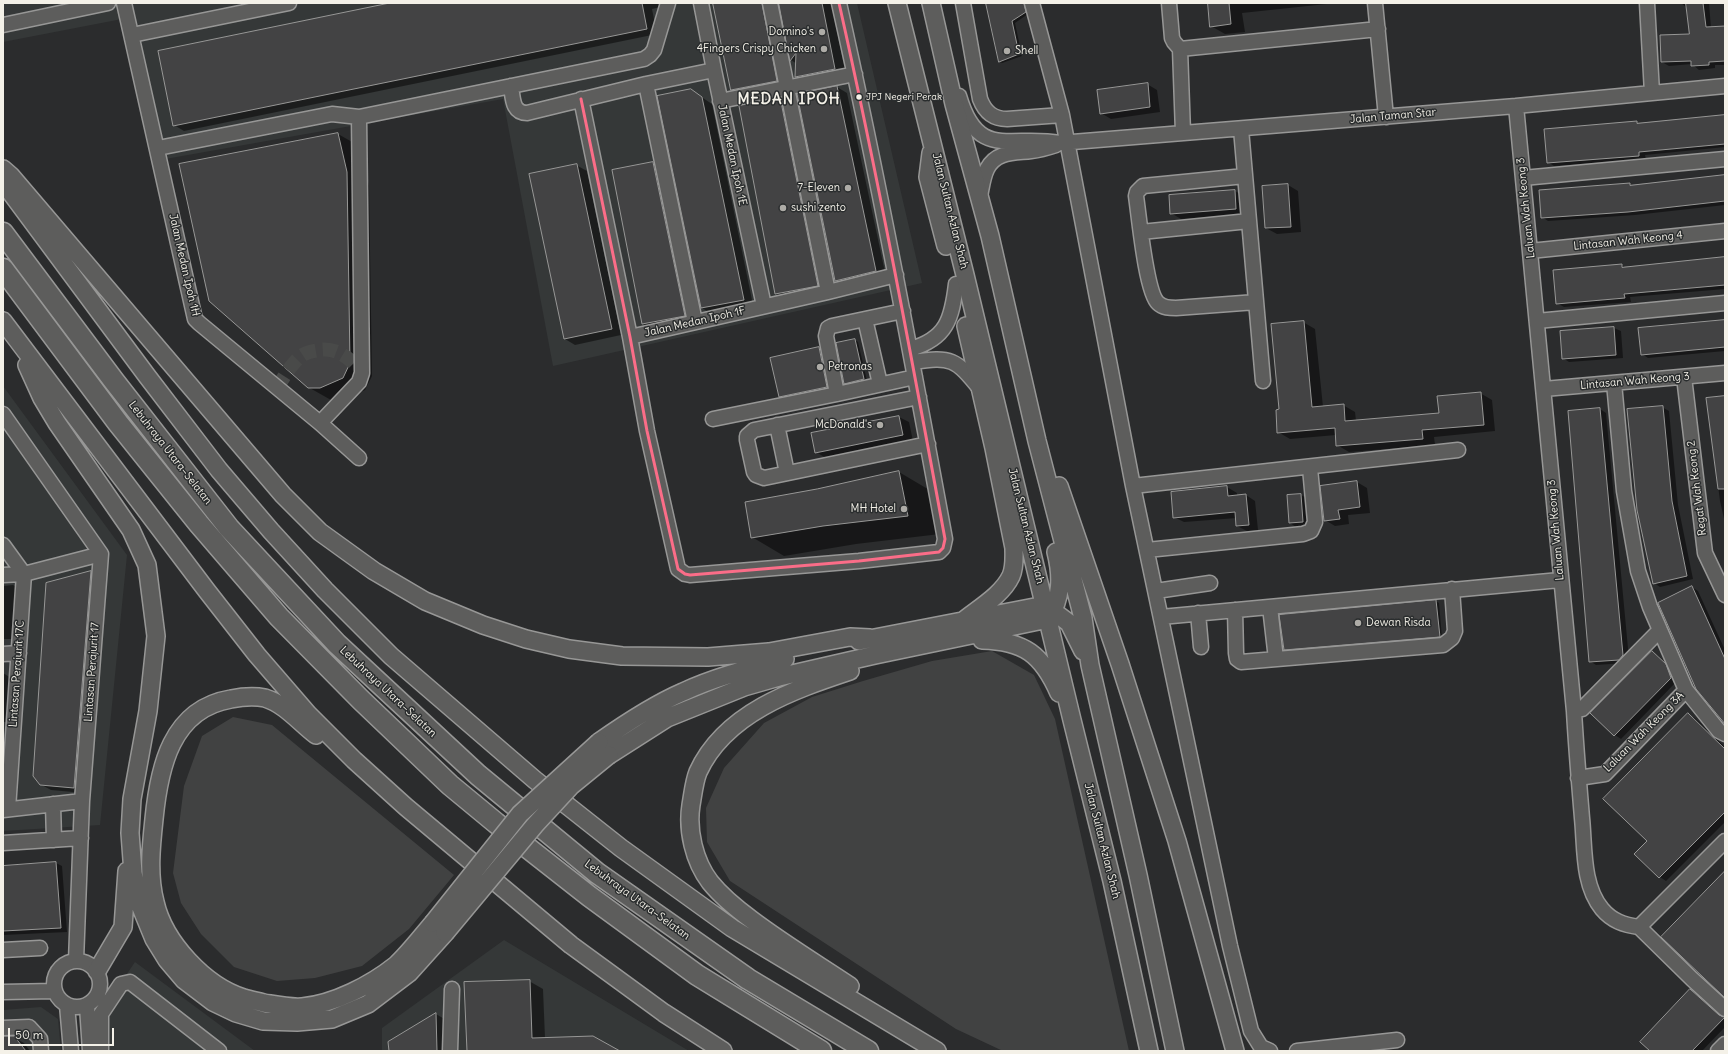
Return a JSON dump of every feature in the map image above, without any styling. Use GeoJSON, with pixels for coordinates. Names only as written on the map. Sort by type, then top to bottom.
{"type":"FeatureCollection","features":[{"type":"Feature","properties":{"kind":"highway","name":"Lebuhraya Utara–Selatan"},"geometry":{"type":"LineString","coordinates":[[3,233],[109,375],[229,528],[337,644],[478,775],[597,873],[748,979],[868,1051]]}},
{"type":"Feature","properties":{"kind":"highway","name":"Lebuhraya Utara–Selatan"},"geometry":{"type":"LineString","coordinates":[[3,269],[118,423],[198,524],[279,617],[361,700],[450,785],[589,896],[697,975],[821,1051]]}},
{"type":"Feature","properties":{"kind":"main road","name":"Jalan Sultan Azlan Shah"},"geometry":{"type":"LineString","coordinates":[[897,3],[933,144],[1039,582],[1049,612],[1072,720],[1112,881],[1149,1051]]}},
{"type":"Feature","properties":{"kind":"main road"},"geometry":{"type":"LineString","coordinates":[[354,760],[304,726],[284,707],[265,698],[241,697],[216,701],[194,713],[180,730],[170,746],[161,772],[151,848],[150,877],[155,904],[166,929],[178,950],[194,967],[215,984],[243,998],[272,1004],[302,1007],[337,999],[365,987],[396,964],[439,928],[572,786],[609,755],[667,718],[738,690],[779,677],[875,655],[954,640],[1049,612],[1058,600],[1060,570],[961,163],[944,63],[931,3]]}},
{"type":"Feature","properties":{"kind":"main road"},"geometry":{"type":"LineString","coordinates":[[944,63],[980,196],[1036,441],[1083,618],[1090,665],[1138,875],[1175,1051]]}},
{"type":"Feature","properties":{"kind":"main road"},"geometry":{"type":"LineString","coordinates":[[933,144],[928,177],[956,284],[1014,548],[1012,575],[1005,585],[962,622]]}},
{"type":"Feature","properties":{"kind":"main road"},"geometry":{"type":"LineString","coordinates":[[3,169],[11,176],[283,495],[320,532],[374,571],[425,601],[483,625],[526,639],[569,649],[622,656],[669,658],[726,656],[769,652],[850,637],[870,638]]}},
{"type":"Feature","properties":{"kind":"main road"},"geometry":{"type":"LineString","coordinates":[[3,182],[147,376],[219,470],[271,531],[325,590],[391,656],[536,780],[627,852],[732,928],[937,1051]]}},
{"type":"Feature","properties":{"kind":"main road"},"geometry":{"type":"LineString","coordinates":[[3,322],[257,655],[308,714],[354,760],[406,807],[571,945],[664,1013],[723,1051]]}},
{"type":"Feature","properties":{"kind":"main road"},"geometry":{"type":"LineString","coordinates":[[15,338],[42,398],[57,423],[131,530],[147,565],[156,636],[148,711],[132,799],[123,927],[96,971]]}},
{"type":"Feature","properties":{"kind":"main road"},"geometry":{"type":"LineString","coordinates":[[1036,441],[1054,469],[1120,664],[1177,841],[1233,1043]]}},
{"type":"Feature","properties":{"kind":"main road"},"geometry":{"type":"LineString","coordinates":[[1039,582],[1049,585],[1054,584],[1060,579]]}},
{"type":"Feature","properties":{"kind":"main road"},"geometry":{"type":"LineString","coordinates":[[130,833],[133,873],[140,905],[154,939],[167,960],[184,980],[213,1002],[236,1014],[263,1021],[297,1022],[332,1019],[368,1004],[409,973],[520,814],[599,742],[647,710],[683,692],[714,680],[766,664],[870,638],[962,622],[1049,612],[1068,623],[1090,665]]}},
{"type":"Feature","properties":{"kind":"main road"},"geometry":{"type":"LineString","coordinates":[[954,640],[1002,640],[1027,649],[1041,662],[1053,679],[1072,720]]}},
{"type":"Feature","properties":{"kind":"main road"},"geometry":{"type":"LineString","coordinates":[[875,655],[860,667],[779,697],[756,711],[721,739],[698,772],[690,809],[690,831],[701,867],[710,882],[730,904],[771,934],[898,1017],[940,1051]]}},
{"type":"Feature","properties":{"kind":"street"},"geometry":{"type":"LineString","coordinates":[[3,25],[108,3]]}},
{"type":"Feature","properties":{"kind":"street","name":"Jalan Medan Ipoh 1H"},"geometry":{"type":"LineString","coordinates":[[124,3],[197,321],[320,423],[358,458]]}},
{"type":"Feature","properties":{"kind":"street"},"geometry":{"type":"LineString","coordinates":[[132,35],[289,3]]}},
{"type":"Feature","properties":{"kind":"street"},"geometry":{"type":"LineString","coordinates":[[158,148],[332,114],[359,118],[647,57],[654,50],[668,3]]}},
{"type":"Feature","properties":{"kind":"street","name":"Jalan Medan Ipoh 1E"},"geometry":{"type":"LineString","coordinates":[[701,3],[720,101],[764,306]]}},
{"type":"Feature","properties":{"kind":"street"},"geometry":{"type":"LineString","coordinates":[[770,3],[828,292]]}},
{"type":"Feature","properties":{"kind":"street"},"geometry":{"type":"LineString","coordinates":[[630,337],[647,431],[675,559],[678,569],[685,574],[859,561],[934,553],[939,552],[943,548],[945,538],[903,311],[855,74],[839,3]]}},
{"type":"Feature","properties":{"kind":"street"},"geometry":{"type":"LineString","coordinates":[[963,3],[980,99],[987,112],[1000,119],[1062,115]]}},
{"type":"Feature","properties":{"kind":"street"},"geometry":{"type":"LineString","coordinates":[[1032,3],[1062,115],[1064,143],[1230,946],[1251,1031],[1261,1047],[1270,1051]]}},
{"type":"Feature","properties":{"kind":"street"},"geometry":{"type":"LineString","coordinates":[[1169,3],[1172,38],[1180,48],[1183,133]]}},
{"type":"Feature","properties":{"kind":"street"},"geometry":{"type":"LineString","coordinates":[[1375,3],[1386,117]]}},
{"type":"Feature","properties":{"kind":"street"},"geometry":{"type":"LineString","coordinates":[[1647,3],[1652,93]]}},
{"type":"Feature","properties":{"kind":"street"},"geometry":{"type":"LineString","coordinates":[[1180,48],[1378,29]]}},
{"type":"Feature","properties":{"kind":"street","name":"Jalan Taman Star"},"geometry":{"type":"LineString","coordinates":[[944,63],[954,80],[968,120],[975,129],[984,136],[1005,142],[1043,140],[1064,143]]}},
{"type":"Feature","properties":{"kind":"street"},"geometry":{"type":"LineString","coordinates":[[511,86],[514,104],[519,111],[523,113],[646,84],[714,70]]}},
{"type":"Feature","properties":{"kind":"street"},"geometry":{"type":"LineString","coordinates":[[720,101],[855,74]]}},
{"type":"Feature","properties":{"kind":"street"},"geometry":{"type":"LineString","coordinates":[[646,84],[695,322]]}},
{"type":"Feature","properties":{"kind":"street","name":"Jalan Taman Star"},"geometry":{"type":"LineString","coordinates":[[980,196],[986,170],[998,157],[1008,153],[1043,149],[1064,143],[1516,106],[1725,86]]}},
{"type":"Feature","properties":{"kind":"street","name":"Jalan Medan Ipoh 1F"},"geometry":{"type":"LineString","coordinates":[[581,99],[630,337],[896,275]]}},
{"type":"Feature","properties":{"kind":"street","name":"Laluan Wah Keong 3"},"geometry":{"type":"LineString","coordinates":[[1516,106],[1544,389],[1560,580],[1574,711],[1578,778],[1587,872],[1591,888],[1602,908],[1611,918],[1623,924],[1639,927]]}},
{"type":"Feature","properties":{"kind":"street"},"geometry":{"type":"LineString","coordinates":[[320,423],[359,382],[362,373],[359,118]]}},
{"type":"Feature","properties":{"kind":"street"},"geometry":{"type":"LineString","coordinates":[[1241,129],[1263,381]]}},
{"type":"Feature","properties":{"kind":"street"},"geometry":{"type":"LineString","coordinates":[[1523,178],[1725,159]]}},
{"type":"Feature","properties":{"kind":"street"},"geometry":{"type":"LineString","coordinates":[[1245,176],[1143,186],[1137,192],[1136,196],[1149,279],[1153,296],[1158,303],[1166,308],[1176,308],[1256,302]]}},
{"type":"Feature","properties":{"kind":"street"},"geometry":{"type":"LineString","coordinates":[[1141,232],[1249,221]]}},
{"type":"Feature","properties":{"kind":"street","name":"Lintasan Wah Keong 4"},"geometry":{"type":"LineString","coordinates":[[1530,251],[1725,231]]}},
{"type":"Feature","properties":{"kind":"street"},"geometry":{"type":"LineString","coordinates":[[911,356],[939,334],[950,316],[956,284]]}},
{"type":"Feature","properties":{"kind":"street"},"geometry":{"type":"LineString","coordinates":[[1537,321],[1725,303]]}},
{"type":"Feature","properties":{"kind":"street"},"geometry":{"type":"LineString","coordinates":[[837,394],[826,332],[832,326],[903,311]]}},
{"type":"Feature","properties":{"kind":"street"},"geometry":{"type":"LineString","coordinates":[[866,319],[880,384]]}},
{"type":"Feature","properties":{"kind":"street"},"geometry":{"type":"LineString","coordinates":[[911,356],[955,363],[965,370],[980,389]]}},
{"type":"Feature","properties":{"kind":"street","name":"Lintasan Wah Keong 3"},"geometry":{"type":"LineString","coordinates":[[1544,389],[1725,373]]}},
{"type":"Feature","properties":{"kind":"street"},"geometry":{"type":"LineString","coordinates":[[713,419],[915,377]]}},
{"type":"Feature","properties":{"kind":"street","name":"Regat Wah Keong 2"},"geometry":{"type":"LineString","coordinates":[[1684,377],[1705,553],[1725,595]]}},
{"type":"Feature","properties":{"kind":"street"},"geometry":{"type":"LineString","coordinates":[[1614,383],[1626,505],[1638,571],[1650,607],[1686,690],[1719,731],[1725,734]]}},
{"type":"Feature","properties":{"kind":"street"},"geometry":{"type":"LineString","coordinates":[[919,396],[754,430],[748,436],[747,440],[756,475],[764,478],[928,444]]}},
{"type":"Feature","properties":{"kind":"street"},"geometry":{"type":"LineString","coordinates":[[3,414],[101,554],[24,574],[3,575]]}},
{"type":"Feature","properties":{"kind":"street"},"geometry":{"type":"LineString","coordinates":[[777,425],[787,473]]}},
{"type":"Feature","properties":{"kind":"street"},"geometry":{"type":"LineString","coordinates":[[1134,486],[1310,468],[1458,450]]}},
{"type":"Feature","properties":{"kind":"street"},"geometry":{"type":"LineString","coordinates":[[1147,550],[1303,534],[1311,531],[1315,522],[1310,468]]}},
{"type":"Feature","properties":{"kind":"street"},"geometry":{"type":"LineString","coordinates":[[3,545],[24,574]]}},
{"type":"Feature","properties":{"kind":"street","name":"Lintasan Perajurit 17"},"geometry":{"type":"LineString","coordinates":[[76,961],[82,800],[101,554]]}},
{"type":"Feature","properties":{"kind":"street","name":"Lintasan Perajurit 17C"},"geometry":{"type":"LineString","coordinates":[[5,809],[8,728],[19,653],[24,574]]}},
{"type":"Feature","properties":{"kind":"street"},"geometry":{"type":"LineString","coordinates":[[1161,617],[1560,580]]}},
{"type":"Feature","properties":{"kind":"street"},"geometry":{"type":"LineString","coordinates":[[1156,591],[1210,584]]}},
{"type":"Feature","properties":{"kind":"street"},"geometry":{"type":"LineString","coordinates":[[1235,610],[1237,659],[1241,662],[1443,644],[1452,638],[1455,631],[1452,589]]}},
{"type":"Feature","properties":{"kind":"street"},"geometry":{"type":"LineString","coordinates":[[1270,606],[1276,660]]}},
{"type":"Feature","properties":{"kind":"street"},"geometry":{"type":"LineString","coordinates":[[1198,613],[1201,647]]}},
{"type":"Feature","properties":{"kind":"street"},"geometry":{"type":"LineString","coordinates":[[1574,711],[1582,710],[1660,630]]}},
{"type":"Feature","properties":{"kind":"street"},"geometry":{"type":"LineString","coordinates":[[3,654],[19,653]]}},
{"type":"Feature","properties":{"kind":"street","name":"Laluan Wah Keong 3A"},"geometry":{"type":"LineString","coordinates":[[1578,778],[1604,774],[1686,690]]}},
{"type":"Feature","properties":{"kind":"street"},"geometry":{"type":"LineString","coordinates":[[5,809],[82,800]]}},
{"type":"Feature","properties":{"kind":"street"},"geometry":{"type":"LineString","coordinates":[[53,804],[54,840]]}},
{"type":"Feature","properties":{"kind":"street"},"geometry":{"type":"LineString","coordinates":[[3,843],[81,838]]}},
{"type":"Feature","properties":{"kind":"street"},"geometry":{"type":"LineString","coordinates":[[1725,841],[1639,927],[1725,1009]]}},
{"type":"Feature","properties":{"kind":"street"},"geometry":{"type":"LineString","coordinates":[[3,950],[40,948]]}},
{"type":"Feature","properties":{"kind":"street"},"geometry":{"type":"LineString","coordinates":[[76,961],[84,962],[91,966],[100,978],[101,986],[94,1001],[87,1006],[80,1008],[61,1002],[54,986],[58,971],[69,962],[76,961]]}},
{"type":"Feature","properties":{"kind":"street"},"geometry":{"type":"LineString","coordinates":[[101,1051],[101,1014],[122,984],[125,982],[130,982],[219,1051]]}},
{"type":"Feature","properties":{"kind":"street"},"geometry":{"type":"LineString","coordinates":[[3,983],[54,986]]}},
{"type":"Feature","properties":{"kind":"street"},"geometry":{"type":"LineString","coordinates":[[3,992],[54,986]]}},
{"type":"Feature","properties":{"kind":"street"},"geometry":{"type":"LineString","coordinates":[[450,1051],[452,989]]}},
{"type":"Feature","properties":{"kind":"street"},"geometry":{"type":"LineString","coordinates":[[67,1005],[73,1049]]}},
{"type":"Feature","properties":{"kind":"street"},"geometry":{"type":"LineString","coordinates":[[87,1006],[90,1051]]}},
{"type":"Feature","properties":{"kind":"street"},"geometry":{"type":"LineString","coordinates":[[5,1025],[29,1027],[40,1039],[41,1051]]}},
{"type":"Feature","properties":{"kind":"street"},"geometry":{"type":"LineString","coordinates":[[1233,1043],[1251,1031]]}},
{"type":"Feature","properties":{"kind":"street"},"geometry":{"type":"LineString","coordinates":[[1297,1051],[1397,1040]]}},
{"type":"Feature","properties":{"kind":"street"},"geometry":{"type":"LineString","coordinates":[[1718,1051],[1725,1044]]}},
{"type":"Feature","properties":{"kind":"shaded area"},"geometry":{"type":"Polygon","coordinates":[[[3,3],[857,3],[922,283],[553,366],[503,99],[154,161],[122,19],[3,42],[3,3]]]}},
{"type":"Feature","properties":{"kind":"shaded area"},"geometry":{"type":"Polygon","coordinates":[[[3,386],[127,555],[100,825],[3,831],[3,386]]]}},
{"type":"Feature","properties":{"kind":"shaded area"},"geometry":{"type":"Polygon","coordinates":[[[992,651],[1034,675],[1055,719],[1129,1051],[1003,1051],[956,1029],[730,881],[707,842],[706,808],[724,768],[764,723],[812,697],[932,661],[992,651]]]}},
{"type":"Feature","properties":{"kind":"shaded area"},"geometry":{"type":"Polygon","coordinates":[[[233,717],[272,725],[454,875],[409,929],[362,966],[315,978],[277,981],[234,967],[201,934],[181,903],[173,873],[184,786],[202,736],[233,717]]]}},
{"type":"Feature","properties":{"kind":"shaded area"},"geometry":{"type":"Polygon","coordinates":[[[504,940],[689,1051],[382,1051],[382,1028],[504,940]]]}},
{"type":"Feature","properties":{"kind":"shaded area"},"geometry":{"type":"Polygon","coordinates":[[[135,962],[255,1051],[102,1051],[97,1018],[135,962]]]}},
{"type":"Feature","properties":{"kind":"shaded area"},"geometry":{"type":"Polygon","coordinates":[[[41,1007],[58,1019],[61,1051],[3,1051],[3,1010],[41,1007]]]}},
{"type":"Feature","properties":{"kind":"building"},"geometry":{"type":"Polygon","coordinates":[[[390,3],[642,3],[647,29],[173,126],[158,51],[390,3]]]}},
{"type":"Feature","properties":{"kind":"building"},"geometry":{"type":"Polygon","coordinates":[[[713,3],[762,3],[777,81],[731,90],[713,3]]]}},
{"type":"Feature","properties":{"kind":"building"},"geometry":{"type":"Polygon","coordinates":[[[779,3],[822,3],[835,69],[795,77],[796,53],[790,61],[779,3]]]}},
{"type":"Feature","properties":{"kind":"building"},"geometry":{"type":"Polygon","coordinates":[[[986,3],[1024,3],[1026,12],[1012,21],[1019,54],[999,62],[986,3]]]}},
{"type":"Feature","properties":{"kind":"building"},"geometry":{"type":"Polygon","coordinates":[[[1208,3],[1229,3],[1231,24],[1210,27],[1208,3]]]}},
{"type":"Feature","properties":{"kind":"building"},"geometry":{"type":"Polygon","coordinates":[[[1686,3],[1703,3],[1706,27],[1725,26],[1725,61],[1709,62],[1709,65],[1691,66],[1691,61],[1661,62],[1660,35],[1689,34],[1686,3]]]}},
{"type":"Feature","properties":{"kind":"building"},"geometry":{"type":"Polygon","coordinates":[[[1148,83],[1150,107],[1100,114],[1097,90],[1148,83]]]}},
{"type":"Feature","properties":{"kind":"building"},"geometry":{"type":"Polygon","coordinates":[[[837,86],[876,271],[835,281],[797,94],[837,86]]]}},
{"type":"Feature","properties":{"kind":"building"},"geometry":{"type":"Polygon","coordinates":[[[691,89],[702,97],[744,300],[701,308],[657,96],[691,89]]]}},
{"type":"Feature","properties":{"kind":"building"},"geometry":{"type":"Polygon","coordinates":[[[777,98],[781,102],[818,286],[775,294],[739,106],[777,98]]]}},
{"type":"Feature","properties":{"kind":"building"},"geometry":{"type":"Polygon","coordinates":[[[1725,115],[1725,144],[1639,152],[1639,156],[1547,163],[1544,129],[1725,115]]]}},
{"type":"Feature","properties":{"kind":"building"},"geometry":{"type":"Polygon","coordinates":[[[338,133],[347,172],[350,363],[343,378],[320,388],[308,388],[209,301],[179,164],[338,133]]]}},
{"type":"Feature","properties":{"kind":"building"},"geometry":{"type":"Polygon","coordinates":[[[653,162],[685,316],[642,324],[612,170],[653,162]]]}},
{"type":"Feature","properties":{"kind":"building"},"geometry":{"type":"Polygon","coordinates":[[[577,164],[612,329],[564,339],[529,174],[577,164]]]}},
{"type":"Feature","properties":{"kind":"building"},"geometry":{"type":"Polygon","coordinates":[[[1725,175],[1725,201],[1628,212],[1541,218],[1539,190],[1630,183],[1630,185],[1725,175]]]}},
{"type":"Feature","properties":{"kind":"building"},"geometry":{"type":"Polygon","coordinates":[[[1288,184],[1291,227],[1265,228],[1262,186],[1288,184]]]}},
{"type":"Feature","properties":{"kind":"building"},"geometry":{"type":"Polygon","coordinates":[[[1235,190],[1236,209],[1170,214],[1169,195],[1235,190]]]}},
{"type":"Feature","properties":{"kind":"building"},"geometry":{"type":"Polygon","coordinates":[[[1725,257],[1725,285],[1624,294],[1625,298],[1556,304],[1553,270],[1622,264],[1622,267],[1725,257]]]}},
{"type":"Feature","properties":{"kind":"building"},"geometry":{"type":"Polygon","coordinates":[[[1725,320],[1725,347],[1641,355],[1638,328],[1725,320]]]}},
{"type":"Feature","properties":{"kind":"building"},"geometry":{"type":"Polygon","coordinates":[[[1304,321],[1312,407],[1344,404],[1345,421],[1439,413],[1437,396],[1481,392],[1484,425],[1422,430],[1423,439],[1336,446],[1335,428],[1277,433],[1276,410],[1279,409],[1271,324],[1304,321]]]}},
{"type":"Feature","properties":{"kind":"building"},"geometry":{"type":"Polygon","coordinates":[[[1614,327],[1616,355],[1562,359],[1560,331],[1614,327]]]}},
{"type":"Feature","properties":{"kind":"building"},"geometry":{"type":"Polygon","coordinates":[[[855,339],[864,379],[844,384],[836,343],[855,339]]]}},
{"type":"Feature","properties":{"kind":"building"},"geometry":{"type":"Polygon","coordinates":[[[819,347],[827,387],[779,397],[770,358],[819,347]]]}},
{"type":"Feature","properties":{"kind":"building"},"geometry":{"type":"Polygon","coordinates":[[[1725,396],[1725,489],[1718,489],[1706,398],[1725,396]]]}},
{"type":"Feature","properties":{"kind":"building"},"geometry":{"type":"Polygon","coordinates":[[[1663,406],[1672,501],[1687,576],[1653,584],[1637,510],[1627,409],[1663,406]]]}},
{"type":"Feature","properties":{"kind":"building"},"geometry":{"type":"Polygon","coordinates":[[[1600,408],[1623,655],[1619,660],[1589,662],[1568,411],[1600,408]]]}},
{"type":"Feature","properties":{"kind":"building"},"geometry":{"type":"Polygon","coordinates":[[[899,416],[903,435],[815,453],[811,433],[899,416]]]}},
{"type":"Feature","properties":{"kind":"building"},"geometry":{"type":"Polygon","coordinates":[[[899,471],[908,516],[823,526],[751,538],[745,502],[817,489],[899,471]]]}},
{"type":"Feature","properties":{"kind":"building"},"geometry":{"type":"Polygon","coordinates":[[[1357,481],[1360,507],[1338,510],[1340,519],[1324,521],[1320,486],[1357,481]]]}},
{"type":"Feature","properties":{"kind":"building"},"geometry":{"type":"Polygon","coordinates":[[[1227,486],[1228,496],[1246,494],[1249,525],[1236,526],[1235,512],[1173,518],[1171,492],[1227,486]]]}},
{"type":"Feature","properties":{"kind":"building"},"geometry":{"type":"Polygon","coordinates":[[[1301,494],[1303,522],[1289,523],[1287,495],[1301,494]]]}},
{"type":"Feature","properties":{"kind":"building"},"geometry":{"type":"Polygon","coordinates":[[[91,571],[74,788],[40,785],[33,776],[46,583],[91,571]]]}},
{"type":"Feature","properties":{"kind":"building"},"geometry":{"type":"Polygon","coordinates":[[[1692,586],[1725,659],[1725,724],[1696,689],[1658,603],[1692,586]]]}},
{"type":"Feature","properties":{"kind":"building","name":"Dewan Risda"},"geometry":{"type":"Polygon","coordinates":[[[1436,600],[1440,637],[1284,650],[1279,615],[1436,600]]]}},
{"type":"Feature","properties":{"kind":"building"},"geometry":{"type":"Polygon","coordinates":[[[1652,651],[1666,664],[1671,678],[1614,736],[1590,713],[1652,651]]]}},
{"type":"Feature","properties":{"kind":"building"},"geometry":{"type":"Polygon","coordinates":[[[1688,713],[1725,749],[1725,812],[1659,878],[1634,854],[1647,841],[1603,799],[1688,713]]]}},
{"type":"Feature","properties":{"kind":"building"},"geometry":{"type":"Polygon","coordinates":[[[56,862],[61,928],[3,931],[3,866],[56,862]]]}},
{"type":"Feature","properties":{"kind":"building"},"geometry":{"type":"Polygon","coordinates":[[[1725,871],[1725,998],[1661,937],[1725,871]]]}},
{"type":"Feature","properties":{"kind":"building"},"geometry":{"type":"Polygon","coordinates":[[[530,980],[532,1038],[593,1036],[620,1051],[467,1051],[464,982],[530,980]]]}},
{"type":"Feature","properties":{"kind":"building"},"geometry":{"type":"Polygon","coordinates":[[[1690,989],[1719,1015],[1725,1017],[1692,1051],[1650,1051],[1640,1042],[1690,989]]]}},
{"type":"Feature","properties":{"kind":"building"},"geometry":{"type":"Polygon","coordinates":[[[436,1013],[437,1051],[389,1051],[388,1042],[436,1013]]]}},
{"type":"Feature","properties":{"kind":"building"},"geometry":{"type":"Polygon","coordinates":[[[3,1036],[14,1036],[26,1051],[3,1051],[3,1036]]]}},
{"type":"Feature","properties":{"kind":"tunnel"},"geometry":{"type":"LineString","coordinates":[[277,388],[297,359],[305,354],[317,350],[332,350],[344,355],[362,373]]}},
{"type":"Feature","properties":{"kind":"transit line"},"geometry":{"type":"LineString","coordinates":[[581,99],[630,337],[647,431],[678,569],[685,574],[690,575],[859,561],[939,552],[943,548],[945,539],[908,338],[839,3]]}},
{"type":"Feature","properties":{"kind":"place","name":"Domino's"},"geometry":{"type":"Point","coordinates":[822,32]}},
{"type":"Feature","properties":{"kind":"place","name":"4Fingers Crispy Chicken"},"geometry":{"type":"Point","coordinates":[824,49]}},
{"type":"Feature","properties":{"kind":"place","name":"Shell"},"geometry":{"type":"Point","coordinates":[1007,51]}},
{"type":"Feature","properties":{"kind":"place","name":"JPJ Negeri Perak"},"geometry":{"type":"Point","coordinates":[859,97]}},
{"type":"Feature","properties":{"kind":"place","name":"7-Eleven"},"geometry":{"type":"Point","coordinates":[848,188]}},
{"type":"Feature","properties":{"kind":"place","name":"sushi zento"},"geometry":{"type":"Point","coordinates":[783,208]}},
{"type":"Feature","properties":{"kind":"place","name":"Petronas"},"geometry":{"type":"Point","coordinates":[820,367]}},
{"type":"Feature","properties":{"kind":"place","name":"McDonald's"},"geometry":{"type":"Point","coordinates":[880,425]}},
{"type":"Feature","properties":{"kind":"place","name":"MH Hotel"},"geometry":{"type":"Point","coordinates":[904,509]}},
{"type":"Feature","properties":{"kind":"place","name":"Dewan Risda"},"geometry":{"type":"Point","coordinates":[1358,623]}},
{"type":"Feature","properties":{"kind":"district","name":"MEDAN IPOH"},"geometry":{"type":"Point","coordinates":[789,100]}}]}
